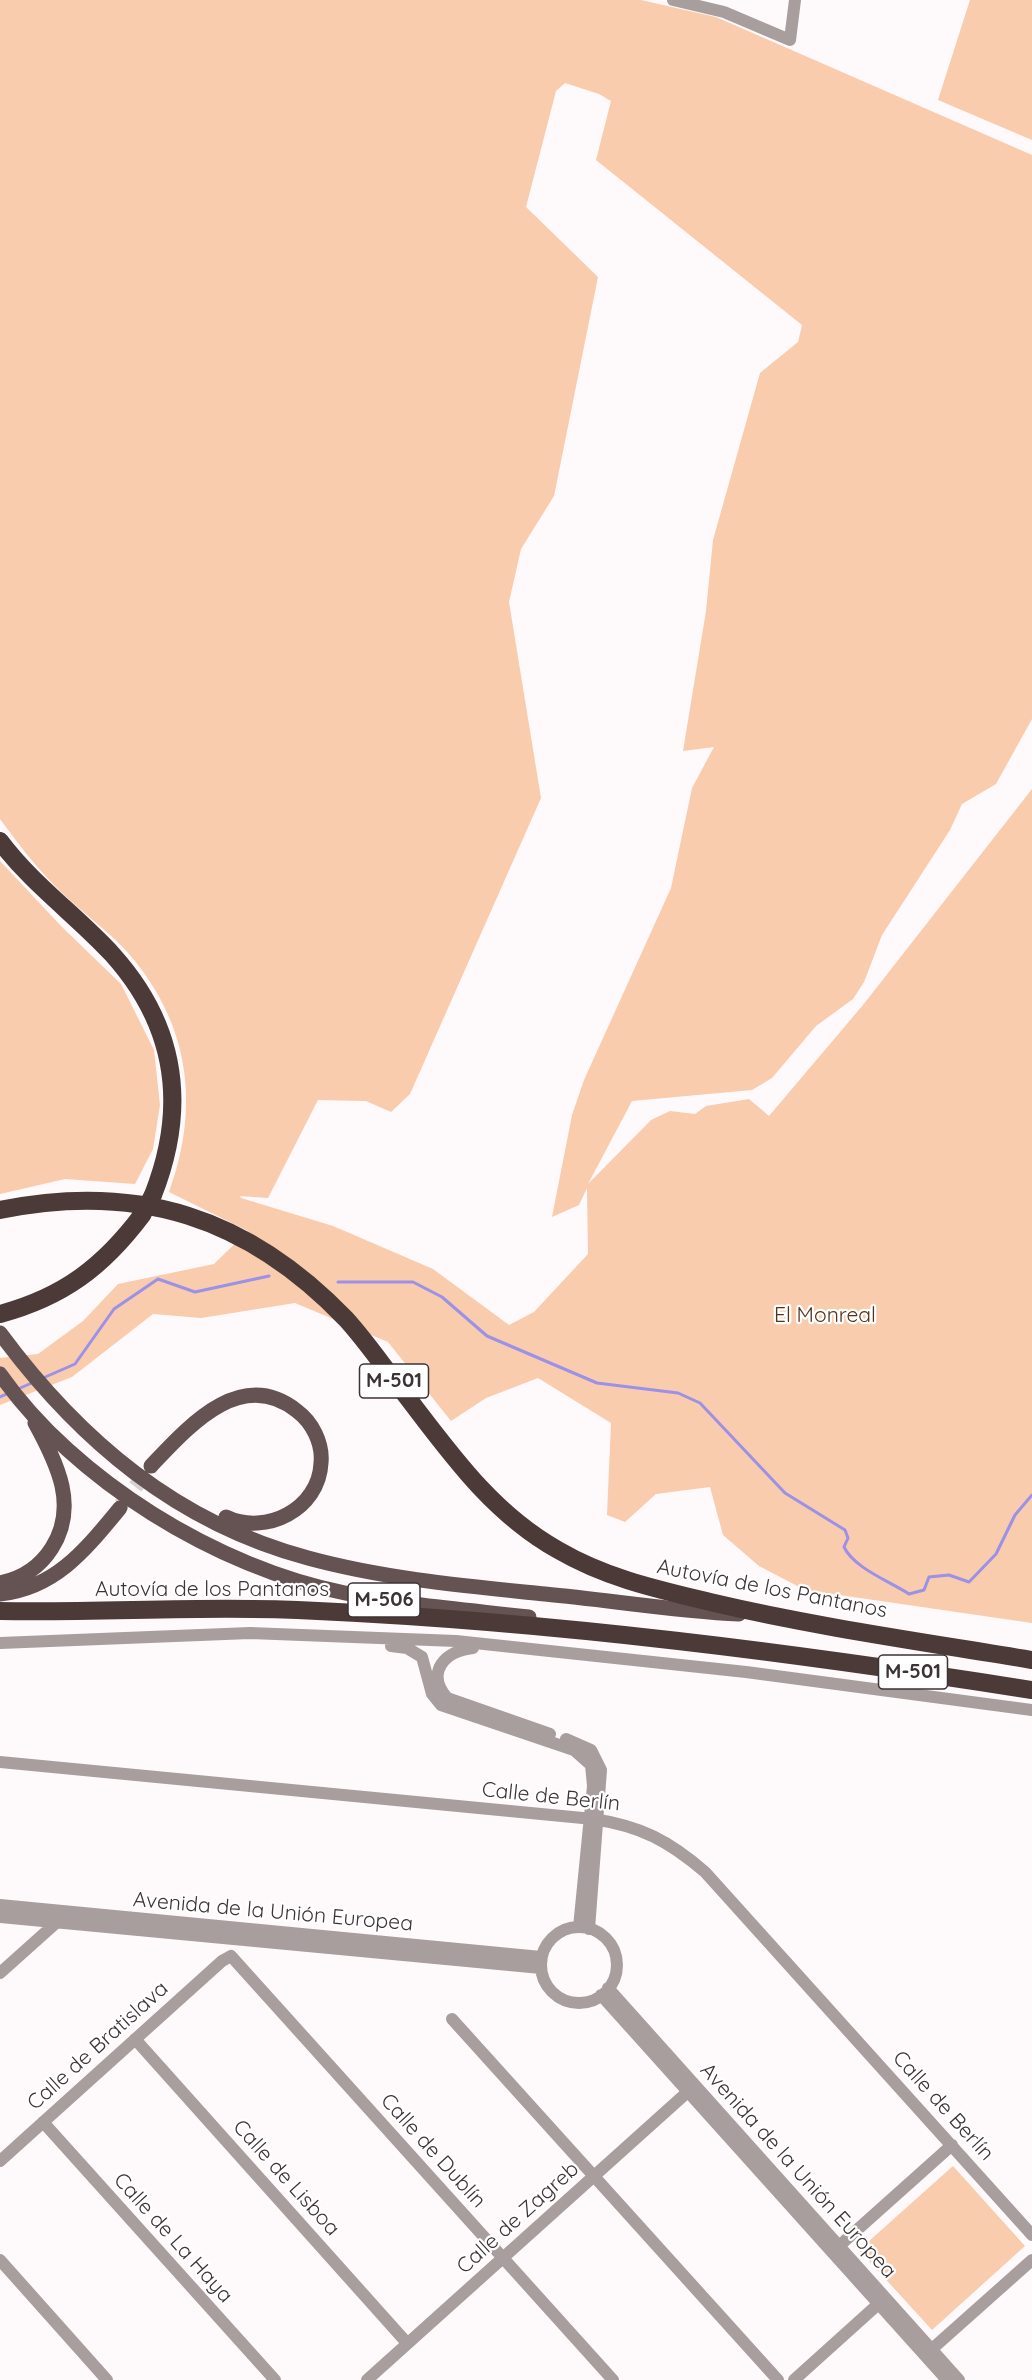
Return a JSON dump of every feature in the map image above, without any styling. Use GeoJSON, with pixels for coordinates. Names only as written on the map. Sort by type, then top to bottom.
{"type":"FeatureCollection","features":[{"type":"Feature","properties":{"kind":"highway"},"geometry":{"type":"LineString","coordinates":[[0,841],[38,885],[111,953],[137,984],[161,1032],[170,1062],[173,1094],[172,1130],[168,1153],[153,1195],[142,1215],[109,1255],[85,1276],[36,1304],[0,1314]]}},
{"type":"Feature","properties":{"kind":"highway","name":"Autovía de los Pantanos"},"geometry":{"type":"LineString","coordinates":[[0,1210],[71,1199],[132,1202],[174,1210],[227,1230],[253,1243],[310,1285],[347,1321],[450,1455],[493,1502],[556,1550],[601,1573],[632,1584],[769,1616],[1032,1660]]}},
{"type":"Feature","properties":{"kind":"highway","name":"Autovía de los Pantanos"},"geometry":{"type":"LineString","coordinates":[[0,1611],[326,1611],[527,1626],[794,1655],[1032,1690]]}},
{"type":"Feature","properties":{"kind":"main road","name":"M-506"},"geometry":{"type":"LineString","coordinates":[[0,1333],[50,1397],[107,1453],[170,1498],[246,1537],[307,1558],[381,1575],[705,1612],[769,1616]]}},
{"type":"Feature","properties":{"kind":"main road","name":"M-506"},"geometry":{"type":"LineString","coordinates":[[1,1376],[26,1407],[78,1458],[136,1503],[198,1540],[240,1559],[287,1576],[343,1593],[391,1601],[713,1640],[794,1655]]}},
{"type":"Feature","properties":{"kind":"main road"},"geometry":{"type":"LineString","coordinates":[[152,1466],[190,1425],[218,1405],[240,1397],[264,1395],[289,1405],[308,1419],[318,1440],[321,1462],[316,1482],[304,1502],[286,1517],[262,1524],[239,1523],[196,1503],[170,1498]]}},
{"type":"Feature","properties":{"kind":"main road"},"geometry":{"type":"LineString","coordinates":[[0,1583],[27,1573],[44,1561],[54,1547],[64,1513],[63,1488],[55,1461],[26,1407]]}},
{"type":"Feature","properties":{"kind":"main road"},"geometry":{"type":"LineString","coordinates":[[0,1594],[42,1584],[56,1575],[76,1558],[120,1508]]}},
{"type":"Feature","properties":{"kind":"street"},"geometry":{"type":"LineString","coordinates":[[673,0],[724,12],[790,40],[795,0]]}},
{"type":"Feature","properties":{"kind":"street"},"geometry":{"type":"LineString","coordinates":[[0,1643],[250,1633],[530,1647],[746,1672],[1032,1710]]}},
{"type":"Feature","properties":{"kind":"street"},"geometry":{"type":"LineString","coordinates":[[312,1636],[413,1651],[422,1657],[432,1694],[441,1705],[580,1754],[592,1770],[593,1819]]}},
{"type":"Feature","properties":{"kind":"street"},"geometry":{"type":"LineString","coordinates":[[530,1647],[476,1648],[451,1654],[440,1667],[438,1683],[441,1690],[456,1703],[575,1742],[591,1750],[601,1770],[593,1819],[584,1928]]}},
{"type":"Feature","properties":{"kind":"street","name":"Calle de Berlín"},"geometry":{"type":"LineString","coordinates":[[0,1762],[593,1819],[624,1824],[653,1836],[682,1852],[705,1872],[1032,2235]]}},
{"type":"Feature","properties":{"kind":"street","name":"Avenida de la Unión Europea"},"geometry":{"type":"LineString","coordinates":[[0,1905],[541,1962]]}},
{"type":"Feature","properties":{"kind":"street","name":"Avenida de la Unión Europea"},"geometry":{"type":"LineString","coordinates":[[0,1917],[240,1941],[541,1962]]}},
{"type":"Feature","properties":{"kind":"street"},"geometry":{"type":"LineString","coordinates":[[0,1973],[57,1922]]}},
{"type":"Feature","properties":{"kind":"street"},"geometry":{"type":"LineString","coordinates":[[584,1928],[606,1938],[613,1948],[616,1973],[604,1992],[591,2001],[567,2001],[547,1986],[541,1962],[550,1940],[559,1932],[584,1928]]}},
{"type":"Feature","properties":{"kind":"street","name":"Calle de Dublín"},"geometry":{"type":"LineString","coordinates":[[218,1938],[226,1958],[503,2258],[612,2380]]}},
{"type":"Feature","properties":{"kind":"street","name":"Calle de Bratislava"},"geometry":{"type":"LineString","coordinates":[[0,2161],[226,1958],[240,1941]]}},
{"type":"Feature","properties":{"kind":"street","name":"Avenida de la Unión Europea"},"geometry":{"type":"LineString","coordinates":[[604,1992],[882,2301],[932,2349],[959,2380]]}},
{"type":"Feature","properties":{"kind":"street"},"geometry":{"type":"LineString","coordinates":[[452,2019],[778,2380]]}},
{"type":"Feature","properties":{"kind":"street","name":"Calle de Lisboa"},"geometry":{"type":"LineString","coordinates":[[135,2039],[407,2343]]}},
{"type":"Feature","properties":{"kind":"street","name":"Avenida de la Unión Europea"},"geometry":{"type":"LineString","coordinates":[[691,2089],[839,2246],[947,2380]]}},
{"type":"Feature","properties":{"kind":"street","name":"Calle de Zagreb"},"geometry":{"type":"LineString","coordinates":[[367,2380],[691,2089]]}},
{"type":"Feature","properties":{"kind":"street","name":"Calle de La Haya"},"geometry":{"type":"LineString","coordinates":[[43,2122],[275,2380]]}},
{"type":"Feature","properties":{"kind":"street"},"geometry":{"type":"LineString","coordinates":[[839,2246],[952,2145]]}},
{"type":"Feature","properties":{"kind":"street"},"geometry":{"type":"LineString","coordinates":[[932,2349],[1032,2259]]}},
{"type":"Feature","properties":{"kind":"street"},"geometry":{"type":"LineString","coordinates":[[0,2260],[107,2380]]}},
{"type":"Feature","properties":{"kind":"street"},"geometry":{"type":"LineString","coordinates":[[794,2380],[882,2301]]}},
{"type":"Feature","properties":{"kind":"green space","name":"El Monreal"},"geometry":{"type":"Polygon","coordinates":[[[0,0],[641,0],[716,17],[1032,155],[1032,719],[996,784],[962,804],[950,830],[882,935],[864,982],[853,999],[816,1026],[772,1078],[752,1090],[632,1101],[588,1184],[651,1120],[670,1111],[695,1114],[706,1106],[749,1099],[769,1116],[863,1005],[1032,789],[1032,1623],[805,1590],[759,1566],[723,1535],[710,1487],[656,1494],[625,1522],[607,1515],[611,1423],[538,1378],[486,1398],[451,1421],[388,1342],[295,1303],[201,1318],[153,1314],[72,1377],[0,1405],[0,1358],[38,1354],[83,1321],[118,1284],[214,1264],[248,1231],[169,1192],[184,1131],[186,1101],[184,1072],[178,1043],[168,1015],[154,988],[135,961],[48,878],[26,854],[0,819],[0,0]],[[565,83],[556,91],[526,207],[598,277],[554,496],[521,549],[509,602],[541,798],[410,1094],[391,1112],[366,1101],[318,1100],[268,1198],[240,1196],[333,1226],[433,1269],[509,1325],[534,1312],[588,1254],[587,1188],[579,1205],[552,1217],[572,1115],[584,1080],[671,888],[692,788],[714,747],[683,751],[706,611],[713,540],[760,373],[798,342],[802,325],[596,160],[611,101],[599,94],[565,83]]]}},
{"type":"Feature","properties":{"kind":"green space"},"geometry":{"type":"Polygon","coordinates":[[[970,0],[1032,0],[1032,140],[938,100],[970,0]]]}},
{"type":"Feature","properties":{"kind":"green space"},"geometry":{"type":"Polygon","coordinates":[[[0,861],[62,927],[121,984],[154,1050],[160,1105],[153,1149],[135,1184],[65,1179],[0,1194],[0,861]]]}},
{"type":"Feature","properties":{"kind":"green space"},"geometry":{"type":"Polygon","coordinates":[[[953,2166],[1025,2246],[932,2330],[859,2250],[953,2166]]]}},
{"type":"Feature","properties":{"kind":"waterway"},"geometry":{"type":"LineString","coordinates":[[43,1378],[75,1364],[114,1309],[158,1279],[195,1292],[269,1276]]}},
{"type":"Feature","properties":{"kind":"waterway"},"geometry":{"type":"LineString","coordinates":[[338,1282],[413,1282],[442,1297],[487,1336],[597,1383],[678,1393],[700,1403],[785,1493],[845,1530],[848,1538],[844,1547],[849,1555],[873,1574],[909,1594],[924,1590],[929,1577],[949,1575],[969,1582],[996,1554],[1015,1515],[1032,1495]]}},
{"type":"Feature","properties":{"kind":"waterway"},"geometry":{"type":"LineString","coordinates":[[18,1389],[34,1382]]}},
{"type":"Feature","properties":{"kind":"waterway"},"geometry":{"type":"LineString","coordinates":[[0,1397],[9,1393]]}},
{"type":"Feature","properties":{"kind":"tunnel"},"geometry":{"type":"LineString","coordinates":[[121,1505],[151,1467]]}}]}
